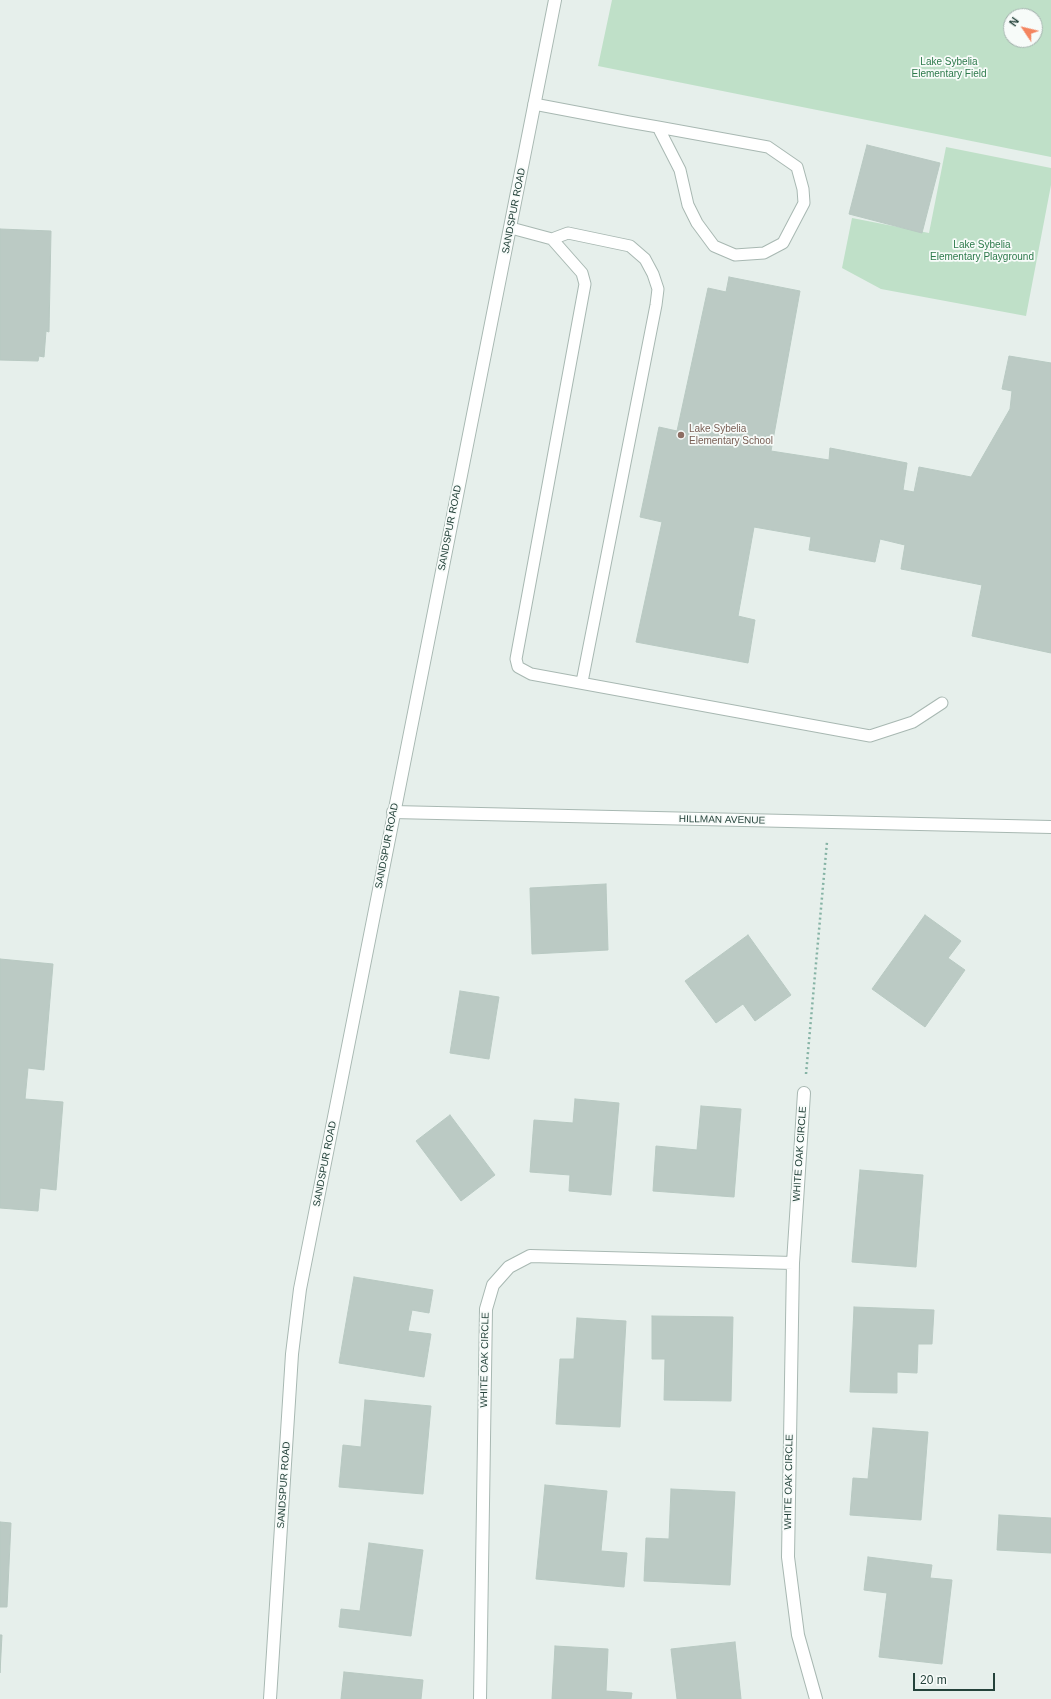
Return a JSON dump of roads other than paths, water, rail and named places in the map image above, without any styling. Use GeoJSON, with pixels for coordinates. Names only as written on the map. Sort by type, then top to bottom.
{"type":"FeatureCollection","features":[{"type":"Feature","properties":{"kind":"street","name":"SANDSPUR ROAD"},"geometry":{"type":"LineString","coordinates":[[270,1699],[292,1354],[300,1289],[393,812],[511,228],[555,0]]}},
{"type":"Feature","properties":{"kind":"street","name":"HILLMAN AVENUE"},"geometry":{"type":"LineString","coordinates":[[393,812],[1051,827]]}},
{"type":"Feature","properties":{"kind":"street","name":"WHITE OAK CIRCLE"},"geometry":{"type":"LineString","coordinates":[[804,1093],[793,1263],[788,1557],[798,1634],[816,1699]]}},
{"type":"Feature","properties":{"kind":"street","name":"WHITE OAK CIRCLE"},"geometry":{"type":"LineString","coordinates":[[480,1699],[486,1309],[493,1285],[509,1267],[530,1256],[793,1263]]}},
{"type":"Feature","properties":{"kind":"lane"},"geometry":{"type":"LineString","coordinates":[[534,104],[768,147],[797,167],[803,189],[804,203],[783,243],[764,253],[735,255],[714,246],[697,223],[688,205],[680,170],[658,127]]}},
{"type":"Feature","properties":{"kind":"lane"},"geometry":{"type":"LineString","coordinates":[[511,228],[552,239],[582,273],[585,284],[516,659],[518,667],[524,671],[870,736],[913,722],[942,703]]}},
{"type":"Feature","properties":{"kind":"lane"},"geometry":{"type":"LineString","coordinates":[[552,239],[568,233],[630,246],[645,259],[653,274],[658,289],[582,682]]}},
{"type":"Feature","properties":{"kind":"place","name":"Lake Sybelia Elementary School"},"geometry":{"type":"Point","coordinates":[681,435]}},
{"type":"Feature","properties":{"kind":"park label","name":"Lake Sybelia Elementary Field"},"geometry":{"type":"Point","coordinates":[949,68]}},
{"type":"Feature","properties":{"kind":"park label","name":"Lake Sybelia Elementary Playground"},"geometry":{"type":"Point","coordinates":[982,250]}}]}
